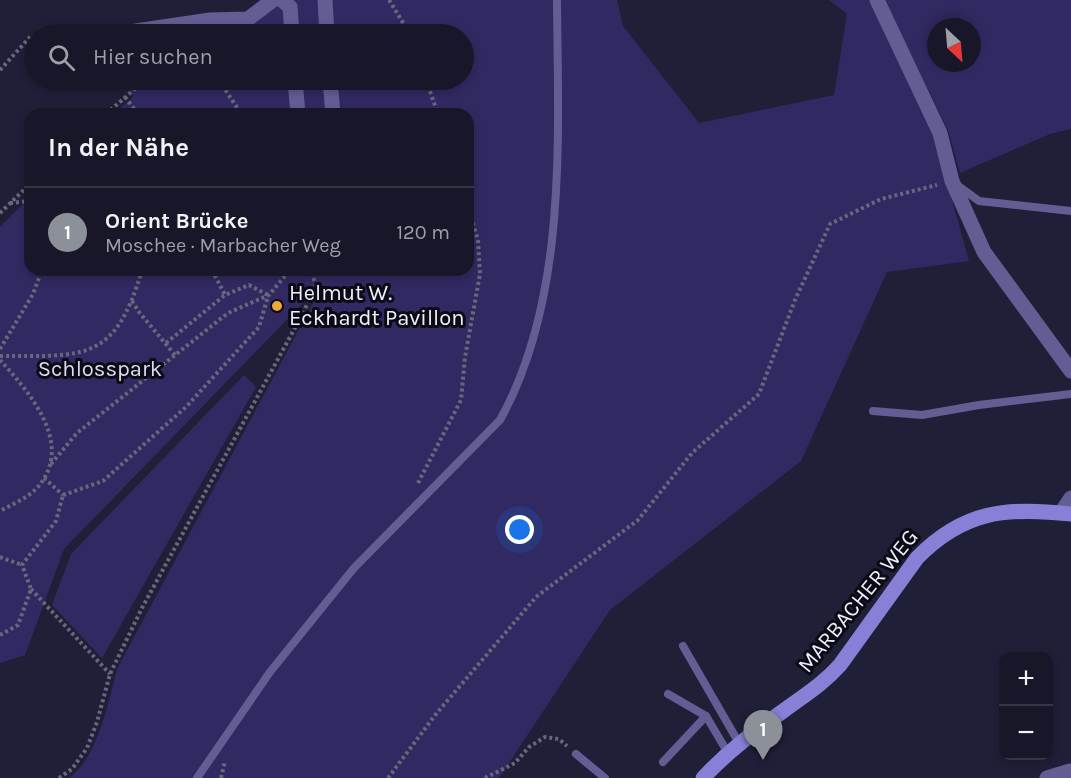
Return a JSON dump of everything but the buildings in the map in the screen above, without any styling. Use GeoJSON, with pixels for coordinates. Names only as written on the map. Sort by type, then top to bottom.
{"type":"FeatureCollection","features":[{"type":"Feature","properties":{"kind":"main road","name":"MARBACHER WEG"},"geometry":{"type":"LineString","coordinates":[[703,778],[734,748],[812,692],[830,676],[917,558],[932,543],[970,520],[993,514],[1021,510],[1066,513]]}},
{"type":"Feature","properties":{"kind":"street"},"geometry":{"type":"LineString","coordinates":[[183,24],[210,20],[248,19],[273,0]]}},
{"type":"Feature","properties":{"kind":"street"},"geometry":{"type":"LineString","coordinates":[[282,0],[290,7],[291,24]]}},
{"type":"Feature","properties":{"kind":"street"},"geometry":{"type":"LineString","coordinates":[[325,0],[326,24]]}},
{"type":"Feature","properties":{"kind":"street"},"geometry":{"type":"LineString","coordinates":[[878,0],[940,133],[952,181],[984,252],[1071,371]]}},
{"type":"Feature","properties":{"kind":"street"},"geometry":{"type":"LineString","coordinates":[[296,90],[297,108]]}},
{"type":"Feature","properties":{"kind":"street"},"geometry":{"type":"LineString","coordinates":[[331,90],[332,108]]}},
{"type":"Feature","properties":{"kind":"street"},"geometry":{"type":"LineString","coordinates":[[1066,513],[1071,498]]}},
{"type":"Feature","properties":{"kind":"street"},"geometry":{"type":"LineString","coordinates":[[1047,778],[1070,771]]}},
{"type":"Feature","properties":{"kind":"lane"},"geometry":{"type":"LineString","coordinates":[[197,778],[270,672],[354,568],[500,420],[516,391],[529,351],[550,260],[556,192],[556,0]]}},
{"type":"Feature","properties":{"kind":"lane"},"geometry":{"type":"LineString","coordinates":[[952,181],[979,201],[1071,211]]}},
{"type":"Feature","properties":{"kind":"lane"},"geometry":{"type":"LineString","coordinates":[[873,411],[922,415],[979,405],[1071,394]]}},
{"type":"Feature","properties":{"kind":"lane"},"geometry":{"type":"LineString","coordinates":[[684,646],[734,748]]}},
{"type":"Feature","properties":{"kind":"lane"},"geometry":{"type":"LineString","coordinates":[[668,694],[706,716],[734,748]]}},
{"type":"Feature","properties":{"kind":"lane"},"geometry":{"type":"LineString","coordinates":[[663,762],[706,716]]}},
{"type":"Feature","properties":{"kind":"lane"},"geometry":{"type":"LineString","coordinates":[[576,754],[605,778]]}},
{"type":"Feature","properties":{"kind":"path"},"geometry":{"type":"LineString","coordinates":[[389,0],[404,24]]}},
{"type":"Feature","properties":{"kind":"path"},"geometry":{"type":"LineString","coordinates":[[0,70],[24,44]]}},
{"type":"Feature","properties":{"kind":"path"},"geometry":{"type":"LineString","coordinates":[[113,108],[133,90]]}},
{"type":"Feature","properties":{"kind":"path"},"geometry":{"type":"LineString","coordinates":[[226,90],[237,108]]}},
{"type":"Feature","properties":{"kind":"path"},"geometry":{"type":"LineString","coordinates":[[430,90],[436,108]]}},
{"type":"Feature","properties":{"kind":"path"},"geometry":{"type":"LineString","coordinates":[[125,97],[133,108]]}},
{"type":"Feature","properties":{"kind":"path"},"geometry":{"type":"LineString","coordinates":[[388,778],[436,714],[536,597],[638,520],[692,453],[759,394],[795,300],[830,224],[881,199],[952,181]]}},
{"type":"Feature","properties":{"kind":"path"},"geometry":{"type":"LineString","coordinates":[[0,213],[24,190]]}},
{"type":"Feature","properties":{"kind":"path"},"geometry":{"type":"LineString","coordinates":[[9,204],[24,202]]}},
{"type":"Feature","properties":{"kind":"path"},"geometry":{"type":"LineString","coordinates":[[415,490],[462,400],[465,357],[480,274],[478,240],[474,227]]}},
{"type":"Feature","properties":{"kind":"path"},"geometry":{"type":"LineString","coordinates":[[0,349],[33,294],[40,276]]}},
{"type":"Feature","properties":{"kind":"path"},"geometry":{"type":"LineString","coordinates":[[0,358],[62,356],[83,352],[102,344],[119,323],[132,301],[140,276]]}},
{"type":"Feature","properties":{"kind":"path"},"geometry":{"type":"LineString","coordinates":[[215,276],[225,295]]}},
{"type":"Feature","properties":{"kind":"path"},"geometry":{"type":"LineString","coordinates":[[0,511],[34,491],[51,464],[77,433],[228,313],[269,295],[287,276]]}},
{"type":"Feature","properties":{"kind":"path"},"geometry":{"type":"LineString","coordinates":[[59,778],[72,769],[87,747],[97,722],[110,674],[142,608],[302,315],[316,286],[313,276]]}},
{"type":"Feature","properties":{"kind":"path"},"geometry":{"type":"LineString","coordinates":[[165,343],[225,295],[249,285],[269,295]]}},
{"type":"Feature","properties":{"kind":"path"},"geometry":{"type":"LineString","coordinates":[[63,495],[103,480],[186,407],[259,327],[269,295]]}},
{"type":"Feature","properties":{"kind":"path"},"geometry":{"type":"LineString","coordinates":[[132,301],[175,355]]}},
{"type":"Feature","properties":{"kind":"path"},"geometry":{"type":"LineString","coordinates":[[0,358],[39,408],[53,450],[51,464]]}},
{"type":"Feature","properties":{"kind":"path"},"geometry":{"type":"LineString","coordinates":[[44,478],[63,495]]}},
{"type":"Feature","properties":{"kind":"path"},"geometry":{"type":"LineString","coordinates":[[22,565],[56,521],[63,495]]}},
{"type":"Feature","properties":{"kind":"path"},"geometry":{"type":"LineString","coordinates":[[0,557],[22,565],[31,589],[110,674]]}},
{"type":"Feature","properties":{"kind":"path"},"geometry":{"type":"LineString","coordinates":[[0,635],[18,625],[31,589]]}},
{"type":"Feature","properties":{"kind":"path"},"geometry":{"type":"LineString","coordinates":[[485,778],[515,763],[529,747],[545,737],[559,739],[576,754]]}},
{"type":"Feature","properties":{"kind":"green space","name":"Schlosspark"},"geometry":{"type":"Polygon","coordinates":[[[262,0],[617,0],[623,26],[699,123],[834,95],[847,14],[829,0],[871,0],[934,135],[969,261],[887,272],[801,461],[610,610],[499,778],[69,778],[79,769],[94,744],[106,713],[117,669],[313,303],[307,299],[64,549],[25,655],[0,663],[0,227],[24,203],[24,276],[474,276],[474,108],[121,108],[133,97],[130,90],[474,90],[474,24],[225,24],[238,22],[262,0]]]}},
{"type":"Feature","properties":{"kind":"green space"},"geometry":{"type":"Polygon","coordinates":[[[884,0],[1071,0],[1071,129],[1050,134],[960,173],[948,130],[884,0]]]}},
{"type":"Feature","properties":{"kind":"green space"},"geometry":{"type":"Polygon","coordinates":[[[244,375],[256,387],[102,658],[52,605],[71,554],[244,375]]]}},
{"type":"Feature","properties":{"kind":"place","name":"Helmut W. Eckhardt Pavillon"},"geometry":{"type":"Point","coordinates":[277,306]}},
{"type":"Feature","properties":{"kind":"place","name":"Orient Brücke"},"geometry":{"type":"Point","coordinates":[763,760]}}]}
